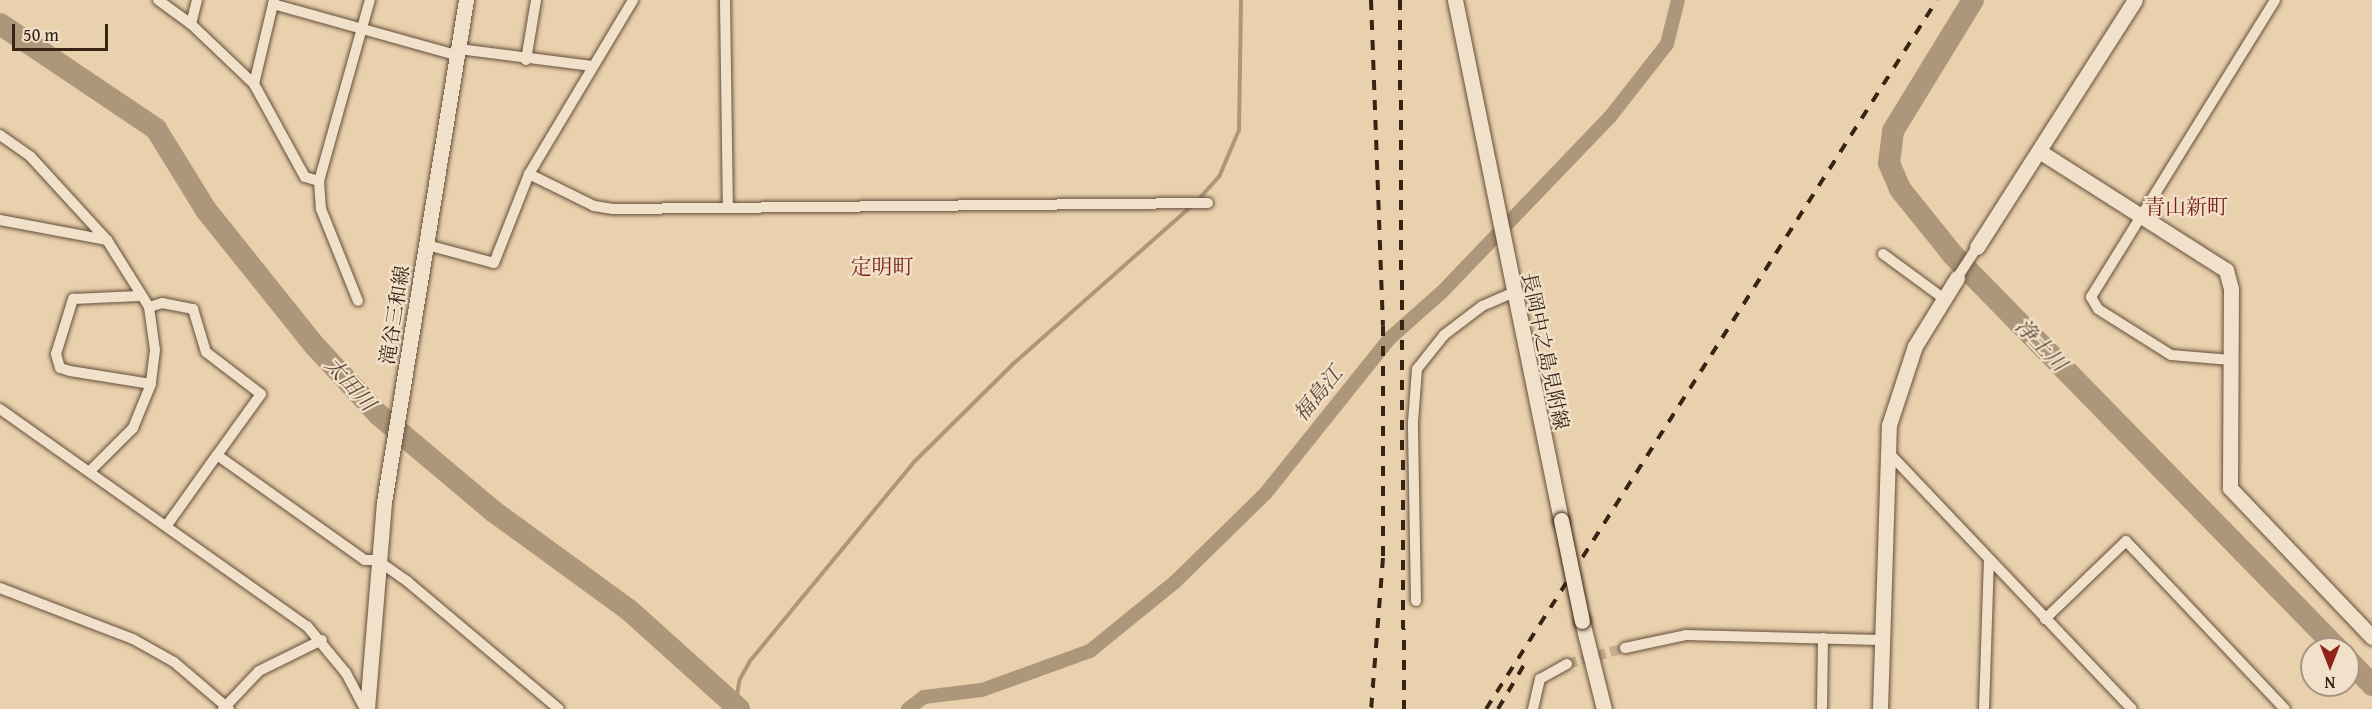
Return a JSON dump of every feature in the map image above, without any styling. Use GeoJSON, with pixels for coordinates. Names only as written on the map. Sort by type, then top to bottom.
{"type":"FeatureCollection","features":[{"type":"Feature","properties":{"kind":"main road","name":"滝谷三和線"},"geometry":{"type":"LineString","coordinates":[[366,709],[377,560],[388,475],[466,0]]}},
{"type":"Feature","properties":{"kind":"main road","name":"長岡中之島見附線"},"geometry":{"type":"LineString","coordinates":[[1455,0],[1509,274],[1582,621],[1604,709]]}},
{"type":"Feature","properties":{"kind":"main road"},"geometry":{"type":"LineString","coordinates":[[1977,247],[2135,0]]}},
{"type":"Feature","properties":{"kind":"main road"},"geometry":{"type":"LineString","coordinates":[[2039,151],[2226,270],[2231,289],[2230,488],[2372,637]]}},
{"type":"Feature","properties":{"kind":"main road"},"geometry":{"type":"LineString","coordinates":[[1880,709],[1880,640],[1889,425],[1904,373],[1943,298],[1957,278]]}},
{"type":"Feature","properties":{"kind":"street"},"geometry":{"type":"LineString","coordinates":[[158,0],[191,24],[254,84],[305,177],[320,181]]}},
{"type":"Feature","properties":{"kind":"street"},"geometry":{"type":"LineString","coordinates":[[191,24],[197,0]]}},
{"type":"Feature","properties":{"kind":"street"},"geometry":{"type":"LineString","coordinates":[[358,302],[321,208],[320,181],[370,0]]}},
{"type":"Feature","properties":{"kind":"street"},"geometry":{"type":"LineString","coordinates":[[526,60],[536,0]]}},
{"type":"Feature","properties":{"kind":"street"},"geometry":{"type":"LineString","coordinates":[[427,245],[494,263],[529,174],[633,0]]}},
{"type":"Feature","properties":{"kind":"street"},"geometry":{"type":"LineString","coordinates":[[725,0],[728,207]]}},
{"type":"Feature","properties":{"kind":"street"},"geometry":{"type":"LineString","coordinates":[[2231,360],[2171,355],[2093,305],[2091,290],[2275,0]]}},
{"type":"Feature","properties":{"kind":"street"},"geometry":{"type":"LineString","coordinates":[[254,84],[273,2],[459,52],[592,66]]}},
{"type":"Feature","properties":{"kind":"street"},"geometry":{"type":"LineString","coordinates":[[0,135],[30,156],[120,255],[139,296],[149,307],[155,350],[151,384],[133,428],[90,471]]}},
{"type":"Feature","properties":{"kind":"street"},"geometry":{"type":"LineString","coordinates":[[529,174],[594,206],[612,209],[1208,203]]}},
{"type":"Feature","properties":{"kind":"street"},"geometry":{"type":"LineString","coordinates":[[0,220],[107,240]]}},
{"type":"Feature","properties":{"kind":"street"},"geometry":{"type":"LineString","coordinates":[[1957,278],[1977,247]]}},
{"type":"Feature","properties":{"kind":"street"},"geometry":{"type":"LineString","coordinates":[[1883,254],[1943,298]]}},
{"type":"Feature","properties":{"kind":"street"},"geometry":{"type":"LineString","coordinates":[[1416,601],[1413,422],[1417,369],[1444,335],[1482,306],[1513,293]]}},
{"type":"Feature","properties":{"kind":"street"},"geometry":{"type":"LineString","coordinates":[[139,296],[73,299],[56,354],[60,368],[151,384]]}},
{"type":"Feature","properties":{"kind":"street"},"geometry":{"type":"LineString","coordinates":[[149,307],[162,303],[193,309],[206,352],[261,394],[167,525]]}},
{"type":"Feature","properties":{"kind":"street"},"geometry":{"type":"LineString","coordinates":[[0,409],[167,525],[322,640],[366,709]]}},
{"type":"Feature","properties":{"kind":"street"},"geometry":{"type":"LineString","coordinates":[[1888,452],[1989,561],[2132,709]]}},
{"type":"Feature","properties":{"kind":"street"},"geometry":{"type":"LineString","coordinates":[[217,455],[364,560],[377,560],[559,709]]}},
{"type":"Feature","properties":{"kind":"street"},"geometry":{"type":"LineString","coordinates":[[2045,619],[2126,541],[2285,709]]}},
{"type":"Feature","properties":{"kind":"street"},"geometry":{"type":"LineString","coordinates":[[1984,709],[1989,561]]}},
{"type":"Feature","properties":{"kind":"street"},"geometry":{"type":"LineString","coordinates":[[0,588],[133,639],[174,662],[226,708],[259,671],[322,640]]}},
{"type":"Feature","properties":{"kind":"street"},"geometry":{"type":"LineString","coordinates":[[1625,648],[1686,635],[1880,640]]}},
{"type":"Feature","properties":{"kind":"street"},"geometry":{"type":"LineString","coordinates":[[1822,709],[1823,638]]}},
{"type":"Feature","properties":{"kind":"street"},"geometry":{"type":"LineString","coordinates":[[1533,709],[1540,679],[1567,664]]}},
{"type":"Feature","properties":{"kind":"waterway"},"geometry":{"type":"LineString","coordinates":[[1198,200],[1219,177],[1239,130],[1241,0]]}},
{"type":"Feature","properties":{"kind":"waterway","name":"福島江"},"geometry":{"type":"LineString","coordinates":[[908,709],[924,697],[982,690],[1090,651],[1175,582],[1265,494],[1390,338],[1442,292],[1610,117],[1667,44],[1678,0]]}},
{"type":"Feature","properties":{"kind":"waterway","name":"浄土川"},"geometry":{"type":"LineString","coordinates":[[1973,0],[1893,131],[1889,163],[1900,189],[1953,255],[2326,637]]}},
{"type":"Feature","properties":{"kind":"waterway","name":"太田川"},"geometry":{"type":"LineString","coordinates":[[0,24],[156,129],[206,210],[315,346],[379,415],[493,511],[629,610],[739,709]]}},
{"type":"Feature","properties":{"kind":"waterway"},"geometry":{"type":"LineString","coordinates":[[735,706],[740,679],[750,661],[914,462],[1013,364],[1193,205]]}},
{"type":"Feature","properties":{"kind":"waterway","name":"浄土川"},"geometry":{"type":"LineString","coordinates":[[2360,672],[2372,685]]}},
{"type":"Feature","properties":{"kind":"tunnel"},"geometry":{"type":"LineString","coordinates":[[1567,664],[1625,648]]}},
{"type":"Feature","properties":{"kind":"railway"},"geometry":{"type":"LineString","coordinates":[[1371,0],[1383,326],[1383,558],[1371,709]]}},
{"type":"Feature","properties":{"kind":"railway"},"geometry":{"type":"LineString","coordinates":[[1400,0],[1404,709]]}},
{"type":"Feature","properties":{"kind":"railway"},"geometry":{"type":"LineString","coordinates":[[1486,709],[1937,0]]}},
{"type":"Feature","properties":{"kind":"railway"},"geometry":{"type":"LineString","coordinates":[[1498,709],[1528,658]]}},
{"type":"Feature","properties":{"kind":"district","name":"青山新町"},"geometry":{"type":"Point","coordinates":[2186,207]}},
{"type":"Feature","properties":{"kind":"district","name":"定明町"},"geometry":{"type":"Point","coordinates":[882,267]}}]}
